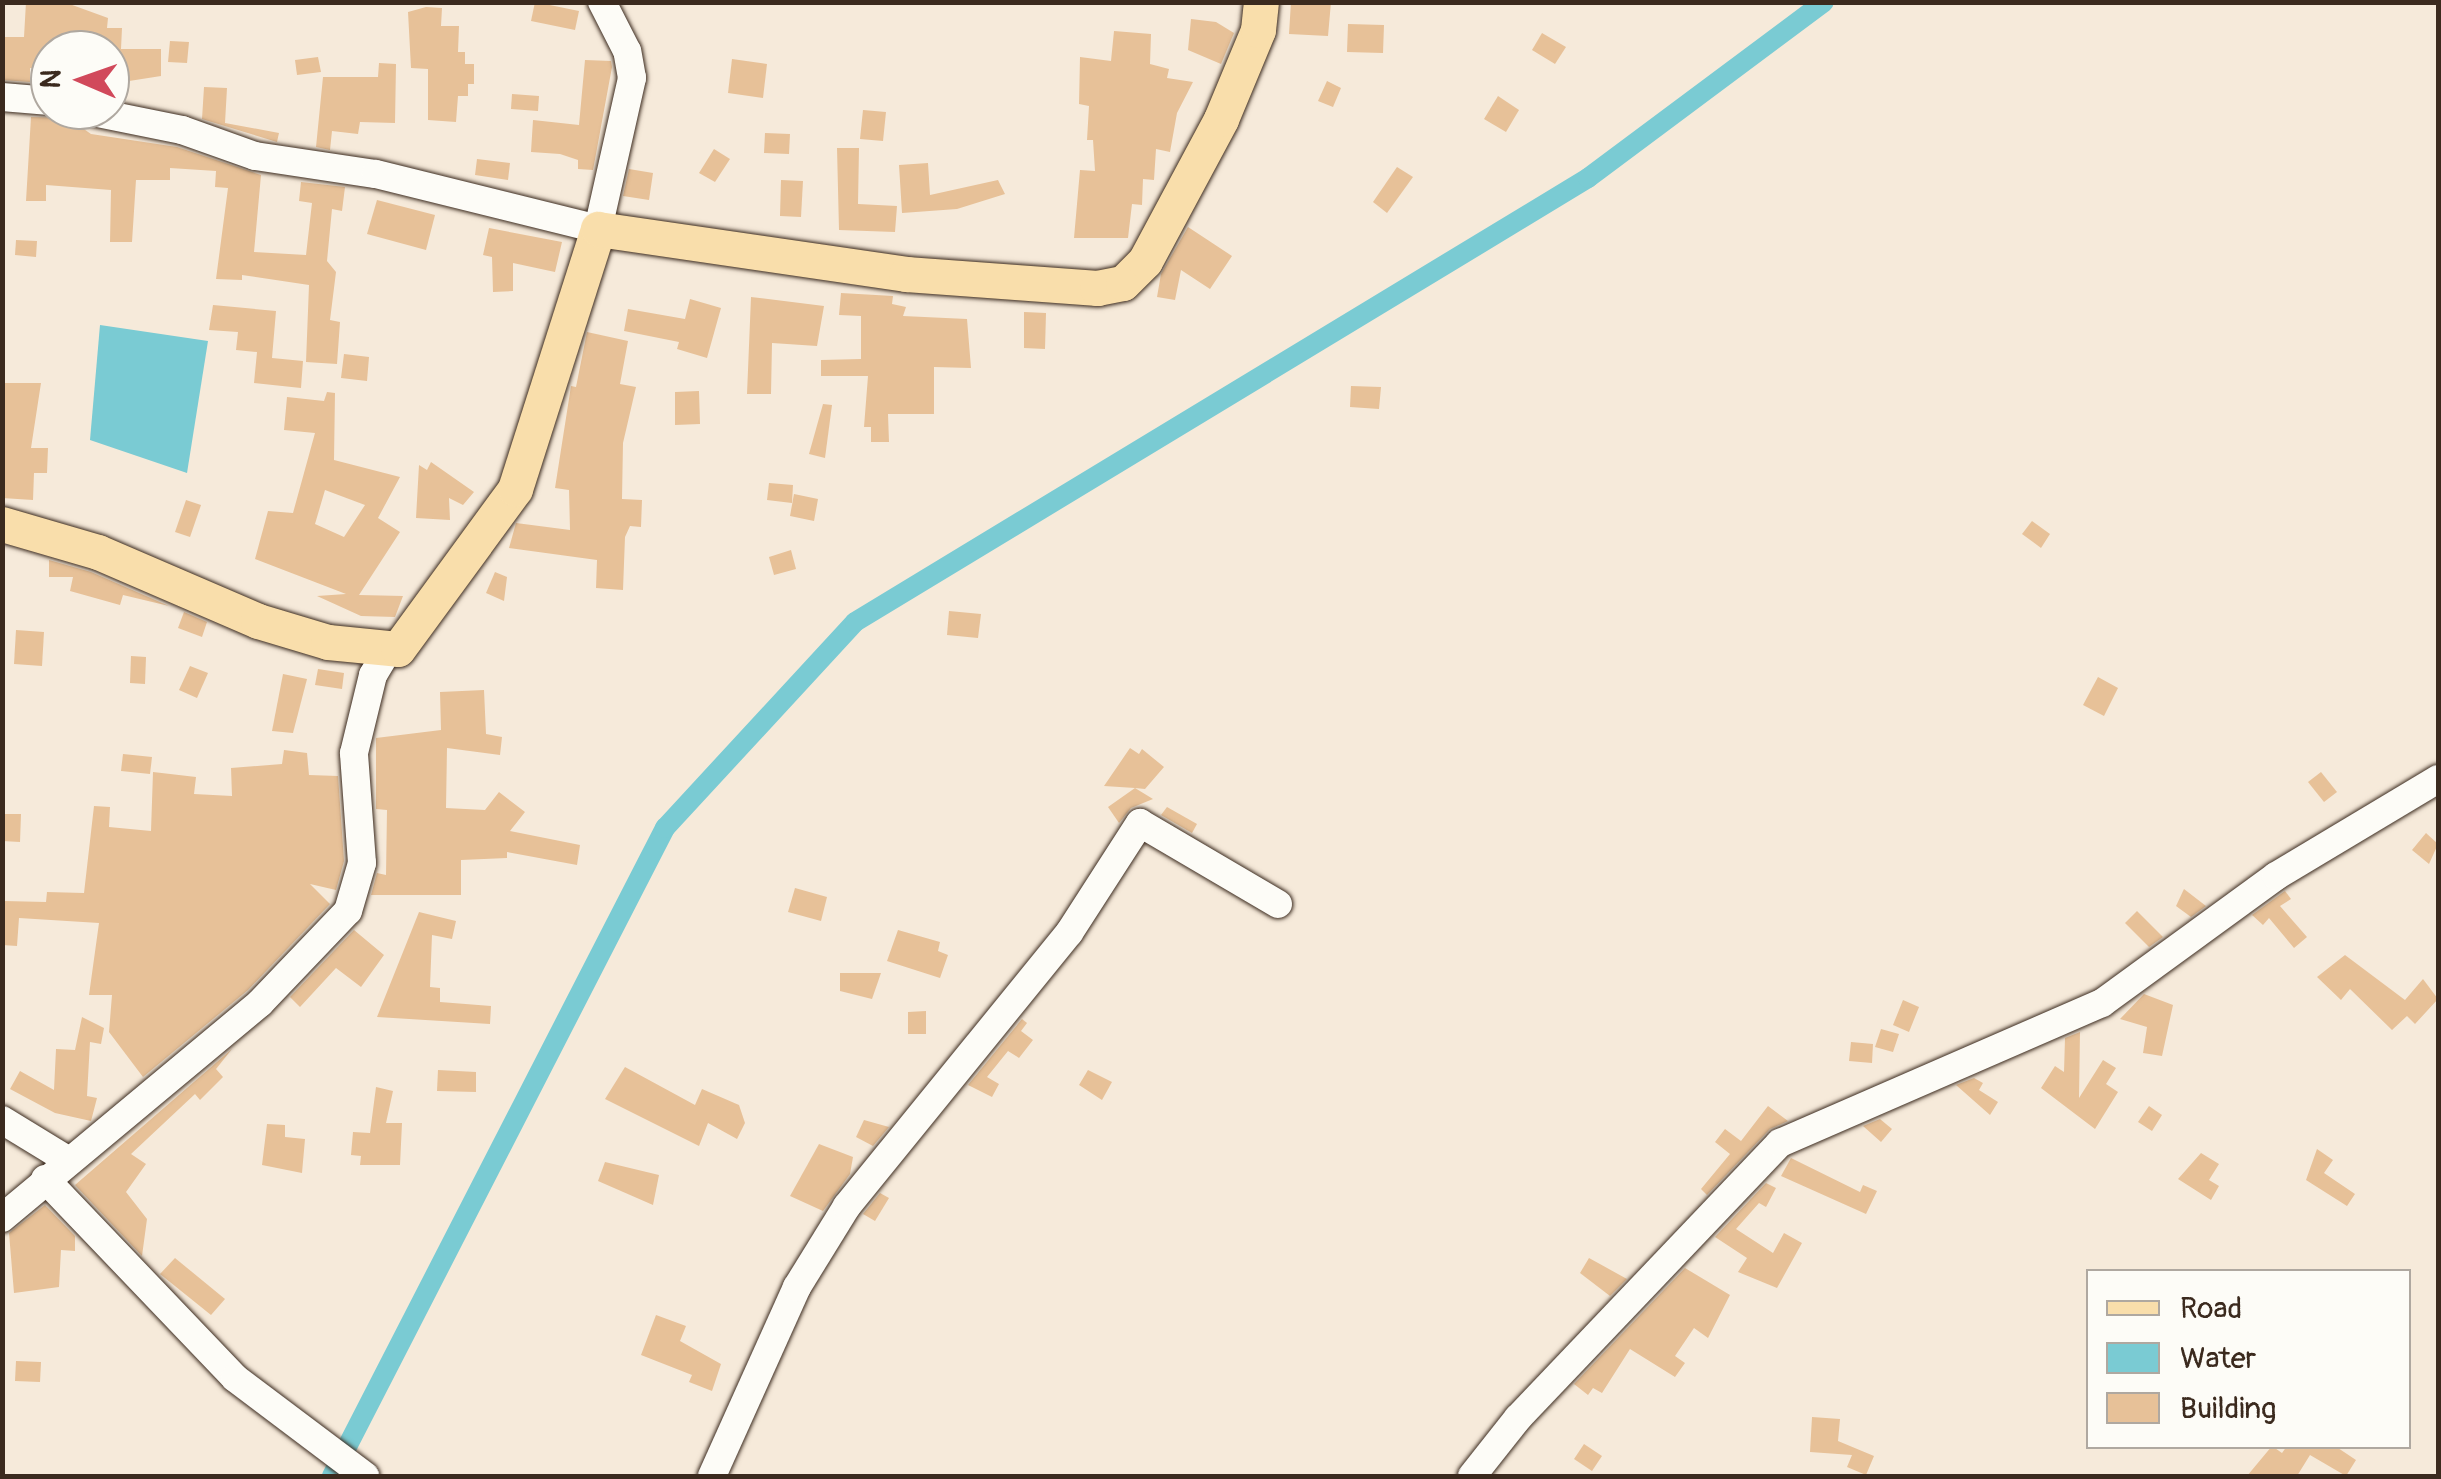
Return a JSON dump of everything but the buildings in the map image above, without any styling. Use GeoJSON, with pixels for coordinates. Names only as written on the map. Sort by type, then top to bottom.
{"type":"FeatureCollection","features":[{"type":"Feature","properties":{"kind":"main road"},"geometry":{"type":"LineString","coordinates":[[2,524],[98,552],[258,621],[387,652],[408,641],[457,563],[516,490],[598,229],[906,274],[1097,288],[1123,283],[1145,260],[1221,119],[1258,30],[1261,2]]}},
{"type":"Feature","properties":{"kind":"street"},"geometry":{"type":"LineString","coordinates":[[130,119],[182,130],[255,156],[376,174],[598,229],[632,78],[627,51],[602,2]]}},
{"type":"Feature","properties":{"kind":"street"},"geometry":{"type":"LineString","coordinates":[[2,97],[30,99]]}},
{"type":"Feature","properties":{"kind":"street"},"geometry":{"type":"LineString","coordinates":[[2,1218],[66,1159],[260,1003],[348,911],[362,863],[354,753],[374,675],[387,652]]}},
{"type":"Feature","properties":{"kind":"street"},"geometry":{"type":"LineString","coordinates":[[1472,1476],[1518,1418],[1780,1143],[2102,1004],[2276,876],[2438,779]]}},
{"type":"Feature","properties":{"kind":"street"},"geometry":{"type":"LineString","coordinates":[[712,1476],[798,1286],[847,1206],[1069,934],[1140,823],[1278,904]]}},
{"type":"Feature","properties":{"kind":"street"},"geometry":{"type":"LineString","coordinates":[[2,1120],[66,1159]]}},
{"type":"Feature","properties":{"kind":"street"},"geometry":{"type":"LineString","coordinates":[[45,1178],[235,1378],[365,1476]]}},
{"type":"Feature","properties":{"kind":"water"},"geometry":{"type":"Polygon","coordinates":[[[100,325],[208,341],[187,473],[90,440],[100,325]]]}},
{"type":"Feature","properties":{"kind":"waterway"},"geometry":{"type":"LineString","coordinates":[[332,1476],[665,828],[855,622],[1588,178],[1824,2]]}}]}
